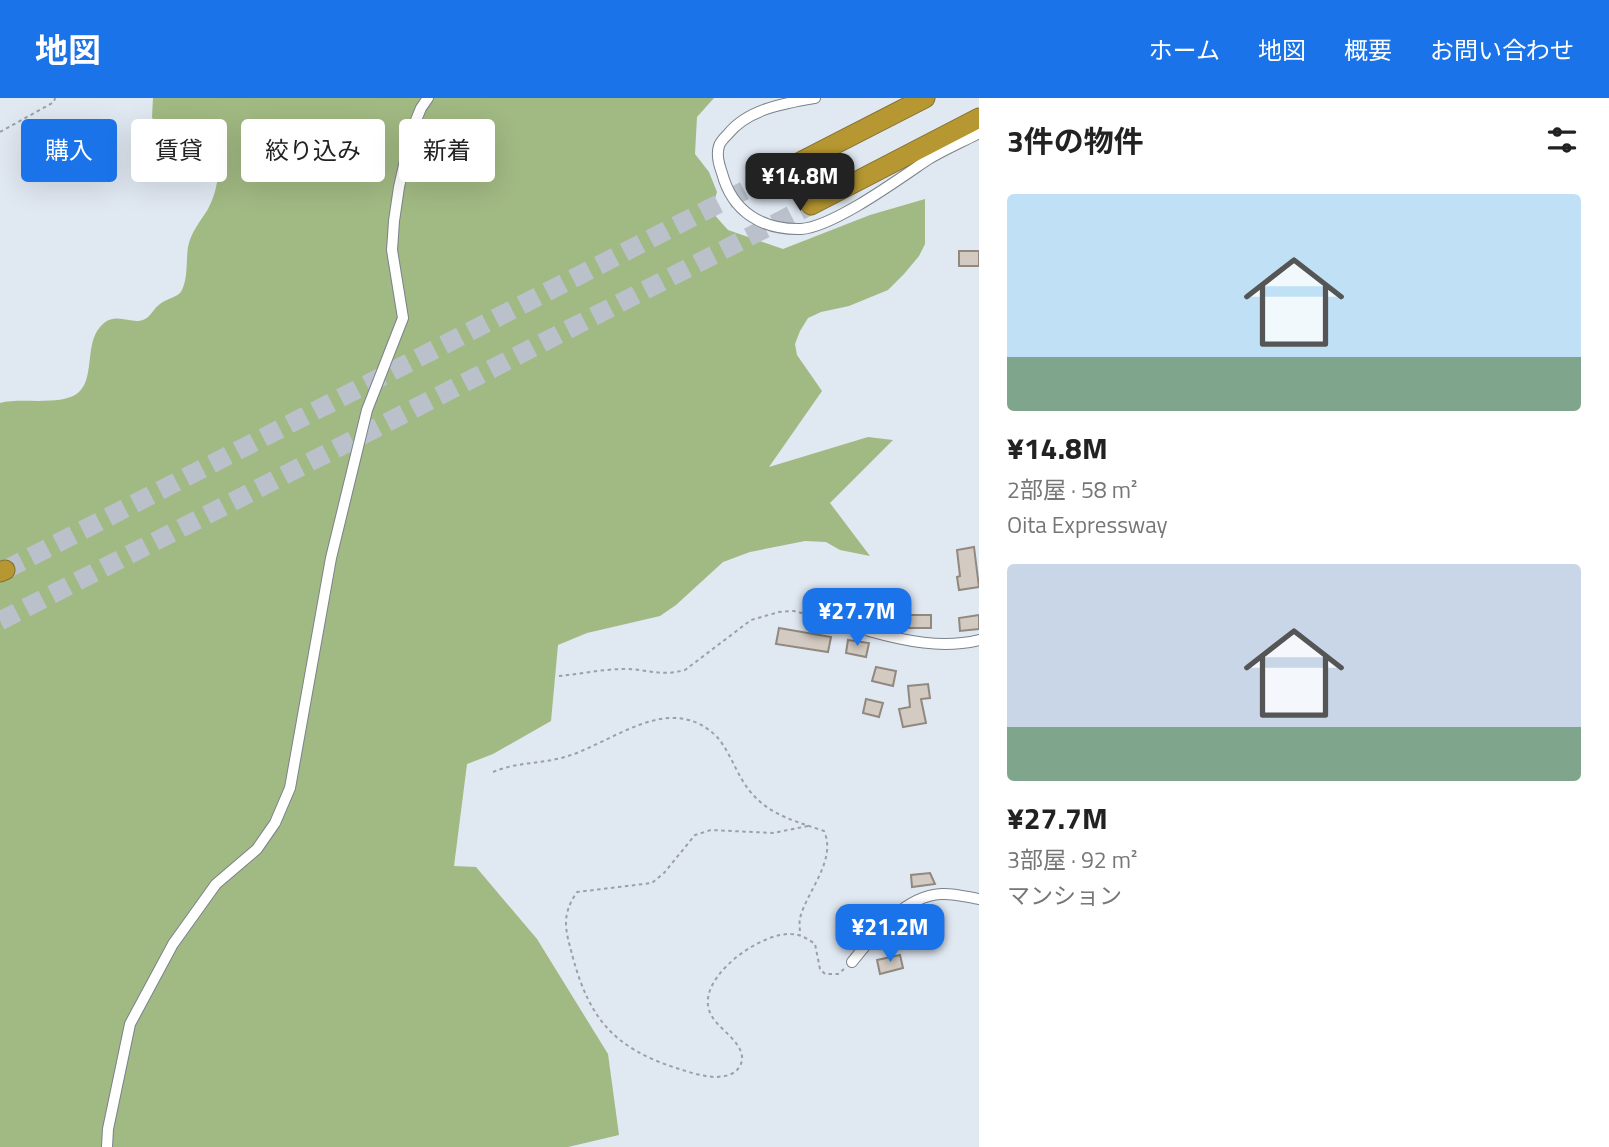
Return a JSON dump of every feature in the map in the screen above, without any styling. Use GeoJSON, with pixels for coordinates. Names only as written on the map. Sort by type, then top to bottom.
{"type":"FeatureCollection","features":[{"type":"Feature","properties":{"kind":"highway"},"geometry":{"type":"LineString","coordinates":[[767,179],[925,98]]}},
{"type":"Feature","properties":{"kind":"highway"},"geometry":{"type":"LineString","coordinates":[[811,205],[979,118]]}},
{"type":"Feature","properties":{"kind":"street"},"geometry":{"type":"LineString","coordinates":[[107,1147],[108,1129],[130,1024],[173,944],[216,884],[257,849],[275,823],[290,788],[331,558],[366,410],[403,318],[392,250],[394,221],[412,130],[428,98]]}},
{"type":"Feature","properties":{"kind":"street"},"geometry":{"type":"LineString","coordinates":[[815,98],[786,103],[746,117],[719,145],[719,162],[728,192],[742,212],[765,224],[802,229],[832,220],[929,159],[979,133]]}},
{"type":"Feature","properties":{"kind":"street"},"geometry":{"type":"LineString","coordinates":[[869,631],[901,640],[932,643],[961,644],[979,640]]}},
{"type":"Feature","properties":{"kind":"street"},"geometry":{"type":"LineString","coordinates":[[852,962],[886,924],[920,898],[941,894],[979,899]]}},
{"type":"Feature","properties":{"kind":"path"},"geometry":{"type":"LineString","coordinates":[[0,132],[54,102],[55,98]]}},
{"type":"Feature","properties":{"kind":"path"},"geometry":{"type":"LineString","coordinates":[[559,677],[625,669],[658,674],[685,670],[751,620],[779,612],[794,611],[869,631]]}},
{"type":"Feature","properties":{"kind":"path"},"geometry":{"type":"LineString","coordinates":[[493,772],[507,766],[565,757],[651,720],[671,718],[700,723],[719,739],[746,787],[764,807],[790,821],[824,831],[827,839],[826,857],[800,919],[800,935]]}},
{"type":"Feature","properties":{"kind":"path"},"geometry":{"type":"LineString","coordinates":[[808,826],[773,833],[711,830],[695,835],[664,873],[652,883],[577,892],[565,916],[566,933],[577,973],[586,995],[609,1030],[632,1051],[648,1059],[709,1077],[729,1076],[739,1068],[742,1059],[730,1035],[709,1012],[707,1000],[712,986],[725,968],[742,953],[761,940],[789,933],[800,935],[815,944],[820,970],[825,975],[838,974],[852,962]]}},
{"type":"Feature","properties":{"kind":"green space"},"geometry":{"type":"Polygon","coordinates":[[[153,98],[714,98],[697,117],[695,154],[709,172],[717,192],[711,211],[728,230],[783,249],[870,215],[925,199],[925,244],[904,274],[888,290],[849,306],[821,312],[808,318],[800,331],[795,344],[797,355],[822,391],[769,467],[868,437],[893,440],[830,503],[870,556],[840,550],[826,542],[805,541],[750,552],[723,562],[660,616],[587,633],[558,645],[551,721],[493,754],[467,764],[454,866],[476,867],[537,939],[608,1054],[619,1135],[568,1147],[0,1147],[0,403],[72,397],[84,385],[91,348],[104,323],[115,319],[145,319],[160,304],[182,290],[189,242],[211,203],[217,182],[227,182],[227,119],[152,117],[153,98]]]}},
{"type":"Feature","properties":{"kind":"building"},"geometry":{"type":"Polygon","coordinates":[[[959,251],[979,251],[979,266],[959,266],[959,251]]]}},
{"type":"Feature","properties":{"kind":"building"},"geometry":{"type":"Polygon","coordinates":[[[974,547],[979,587],[959,590],[957,550],[974,547]]]}},
{"type":"Feature","properties":{"kind":"building"},"geometry":{"type":"Polygon","coordinates":[[[909,615],[931,615],[931,628],[909,628],[909,615]]]}},
{"type":"Feature","properties":{"kind":"building"},"geometry":{"type":"Polygon","coordinates":[[[979,615],[979,629],[960,631],[959,618],[979,615]]]}},
{"type":"Feature","properties":{"kind":"building"},"geometry":{"type":"Polygon","coordinates":[[[779,628],[831,637],[828,652],[776,644],[779,628]]]}},
{"type":"Feature","properties":{"kind":"building"},"geometry":{"type":"Polygon","coordinates":[[[848,640],[869,643],[866,657],[846,653],[848,640]]]}},
{"type":"Feature","properties":{"kind":"building"},"geometry":{"type":"Polygon","coordinates":[[[876,667],[896,671],[893,686],[872,681],[876,667]]]}},
{"type":"Feature","properties":{"kind":"building"},"geometry":{"type":"Polygon","coordinates":[[[928,684],[930,698],[921,699],[926,723],[903,727],[899,709],[910,707],[908,686],[928,684]]]}},
{"type":"Feature","properties":{"kind":"building"},"geometry":{"type":"Polygon","coordinates":[[[866,699],[883,703],[879,717],[863,713],[866,699]]]}},
{"type":"Feature","properties":{"kind":"building"},"geometry":{"type":"Polygon","coordinates":[[[930,873],[935,884],[912,887],[911,875],[930,873]]]}},
{"type":"Feature","properties":{"kind":"building"},"geometry":{"type":"Polygon","coordinates":[[[900,955],[903,968],[880,974],[877,960],[900,955]]]}},
{"type":"Feature","properties":{"kind":"tunnel"},"geometry":{"type":"LineString","coordinates":[[5,570],[767,179]]}},
{"type":"Feature","properties":{"kind":"tunnel"},"geometry":{"type":"LineString","coordinates":[[0,621],[811,205]]}}]}
